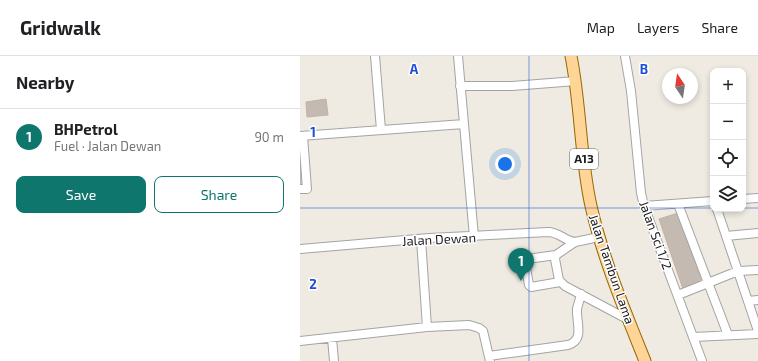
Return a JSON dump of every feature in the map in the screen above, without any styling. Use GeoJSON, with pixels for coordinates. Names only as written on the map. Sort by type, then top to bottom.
{"type":"FeatureCollection","features":[{"type":"Feature","properties":{"kind":"main road","name":"Jalan Tambun Lama"},"geometry":{"type":"LineString","coordinates":[[571,56],[576,81],[583,156],[591,206],[599,236],[645,361]]}},
{"type":"Feature","properties":{"kind":"street"},"geometry":{"type":"LineString","coordinates":[[374,56],[381,130]]}},
{"type":"Feature","properties":{"kind":"street"},"geometry":{"type":"LineString","coordinates":[[458,56],[474,237]]}},
{"type":"Feature","properties":{"kind":"street","name":"Jalan Sci 1/2"},"geometry":{"type":"LineString","coordinates":[[625,56],[631,91],[644,206],[702,361]]}},
{"type":"Feature","properties":{"kind":"street"},"geometry":{"type":"LineString","coordinates":[[460,86],[512,86],[576,81]]}},
{"type":"Feature","properties":{"kind":"street"},"geometry":{"type":"LineString","coordinates":[[300,189],[307,189],[302,136],[464,124]]}},
{"type":"Feature","properties":{"kind":"street"},"geometry":{"type":"LineString","coordinates":[[746,199],[758,198]]}},
{"type":"Feature","properties":{"kind":"street"},"geometry":{"type":"LineString","coordinates":[[644,206],[710,201]]}},
{"type":"Feature","properties":{"kind":"street"},"geometry":{"type":"LineString","coordinates":[[678,204],[728,335]]}},
{"type":"Feature","properties":{"kind":"street"},"geometry":{"type":"LineString","coordinates":[[718,212],[758,330]]}},
{"type":"Feature","properties":{"kind":"street","name":"Jalan Dewan"},"geometry":{"type":"LineString","coordinates":[[300,249],[421,239],[554,232],[575,242]]}},
{"type":"Feature","properties":{"kind":"street"},"geometry":{"type":"LineString","coordinates":[[726,236],[758,233]]}},
{"type":"Feature","properties":{"kind":"street"},"geometry":{"type":"LineString","coordinates":[[599,236],[575,242],[556,255],[527,259],[525,262],[529,285],[531,288],[560,282],[629,320]]}},
{"type":"Feature","properties":{"kind":"street"},"geometry":{"type":"LineString","coordinates":[[421,239],[427,327]]}},
{"type":"Feature","properties":{"kind":"street"},"geometry":{"type":"LineString","coordinates":[[556,255],[555,259],[560,282]]}},
{"type":"Feature","properties":{"kind":"street"},"geometry":{"type":"LineString","coordinates":[[678,296],[738,271],[758,270]]}},
{"type":"Feature","properties":{"kind":"street"},"geometry":{"type":"LineString","coordinates":[[300,341],[427,327],[469,325],[479,328],[486,336],[490,358],[568,345],[575,342],[579,335],[577,310],[581,294]]}},
{"type":"Feature","properties":{"kind":"street"},"geometry":{"type":"LineString","coordinates":[[748,301],[758,300]]}},
{"type":"Feature","properties":{"kind":"street"},"geometry":{"type":"LineString","coordinates":[[693,337],[758,334]]}},
{"type":"Feature","properties":{"kind":"street"},"geometry":{"type":"LineString","coordinates":[[332,338],[334,361]]}},
{"type":"Feature","properties":{"kind":"building"},"geometry":{"type":"Polygon","coordinates":[[[326,99],[328,115],[307,117],[306,102],[326,99]]]}},
{"type":"Feature","properties":{"kind":"building"},"geometry":{"type":"Polygon","coordinates":[[[300,157],[301,185],[300,185],[300,157]]]}},
{"type":"Feature","properties":{"kind":"building"},"geometry":{"type":"Polygon","coordinates":[[[678,213],[702,283],[683,289],[659,219],[678,213]]]}},
{"type":"Feature","properties":{"kind":"place","name":"BHPetrol"},"geometry":{"type":"Point","coordinates":[521,281]}}]}
